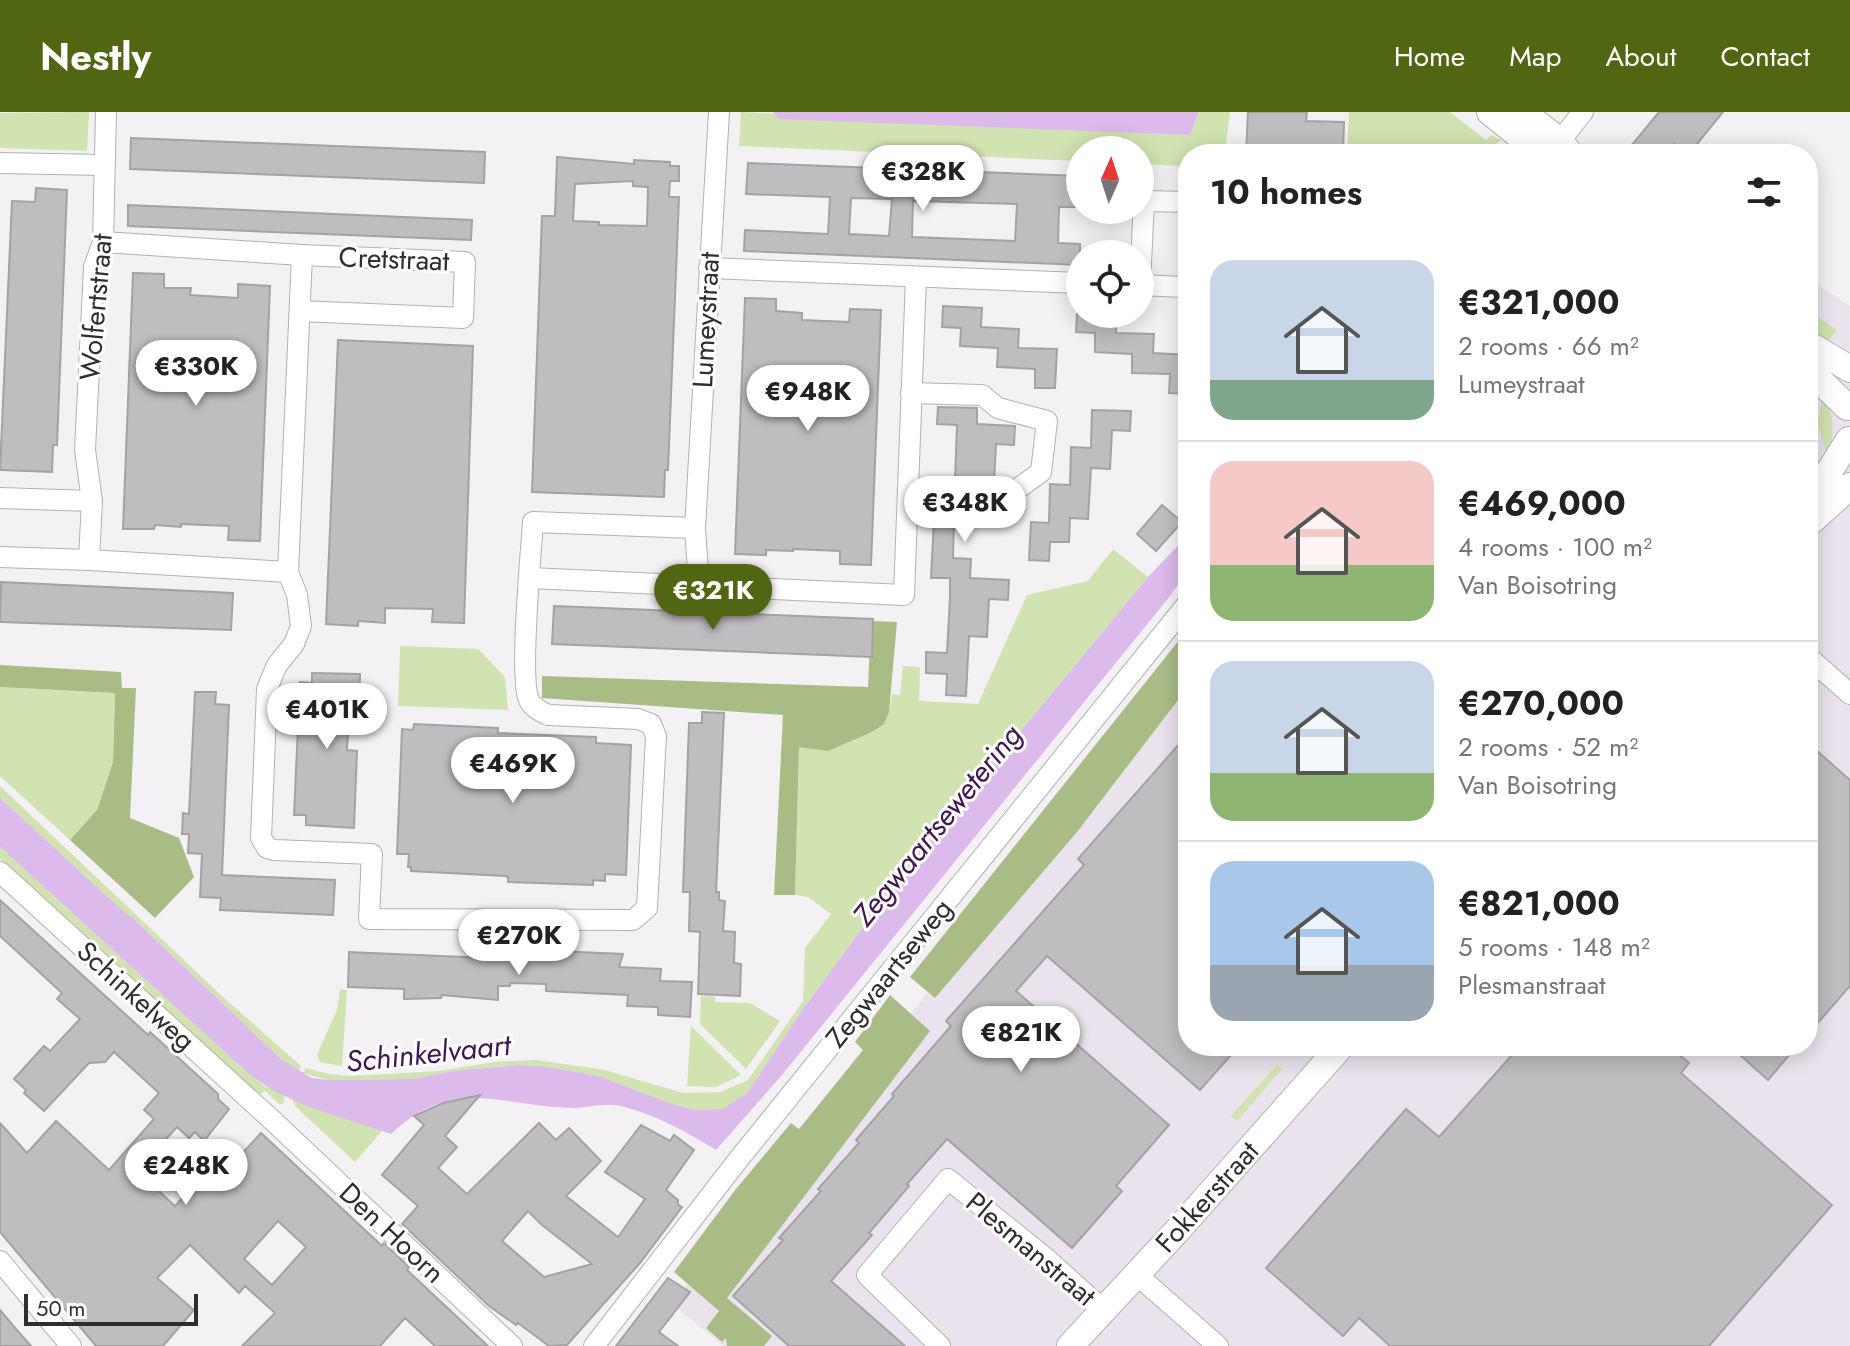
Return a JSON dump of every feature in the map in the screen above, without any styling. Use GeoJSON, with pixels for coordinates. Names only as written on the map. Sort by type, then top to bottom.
{"type":"FeatureCollection","features":[{"type":"Feature","properties":{"kind":"street","name":"Wolfertstraat"},"geometry":{"type":"LineString","coordinates":[[89,560],[92,501],[85,450],[94,267],[103,242],[106,112]]}},
{"type":"Feature","properties":{"kind":"street","name":"Lumeystraat"},"geometry":{"type":"LineString","coordinates":[[699,586],[695,528],[719,112]]}},
{"type":"Feature","properties":{"kind":"street"},"geometry":{"type":"LineString","coordinates":[[1522,112],[1548,144]]}},
{"type":"Feature","properties":{"kind":"street"},"geometry":{"type":"LineString","coordinates":[[1555,144],[1583,112]]}},
{"type":"Feature","properties":{"kind":"street"},"geometry":{"type":"LineString","coordinates":[[1491,113],[1544,144]]}},
{"type":"Feature","properties":{"kind":"street"},"geometry":{"type":"LineString","coordinates":[[0,163],[104,165]]}},
{"type":"Feature","properties":{"kind":"street"},"geometry":{"type":"LineString","coordinates":[[1142,240],[1144,201],[1178,202]]}},
{"type":"Feature","properties":{"kind":"street"},"geometry":{"type":"LineString","coordinates":[[103,242],[302,255]]}},
{"type":"Feature","properties":{"kind":"street","name":"Cretstraat"},"geometry":{"type":"LineString","coordinates":[[300,311],[463,318],[465,262],[302,255],[288,572],[297,595],[301,626],[294,644],[277,665],[267,689],[261,838],[267,848],[372,854],[369,919],[633,920],[647,908],[656,736],[651,724],[638,719],[548,715],[536,709],[529,700],[526,687],[530,578]]}},
{"type":"Feature","properties":{"kind":"street"},"geometry":{"type":"LineString","coordinates":[[709,268],[1066,282]]}},
{"type":"Feature","properties":{"kind":"street"},"geometry":{"type":"LineString","coordinates":[[695,528],[533,522],[530,578],[904,595],[916,277]]}},
{"type":"Feature","properties":{"kind":"street"},"geometry":{"type":"LineString","coordinates":[[1154,286],[1178,287]]}},
{"type":"Feature","properties":{"kind":"street"},"geometry":{"type":"LineString","coordinates":[[1818,350],[1850,369]]}},
{"type":"Feature","properties":{"kind":"street"},"geometry":{"type":"LineString","coordinates":[[1818,378],[1848,403],[1845,424],[1849,441],[1818,489]]}},
{"type":"Feature","properties":{"kind":"street"},"geometry":{"type":"LineString","coordinates":[[911,393],[982,395],[998,408],[1047,421],[1041,472],[1016,490]]}},
{"type":"Feature","properties":{"kind":"street"},"geometry":{"type":"LineString","coordinates":[[1818,515],[1850,486]]}},
{"type":"Feature","properties":{"kind":"street"},"geometry":{"type":"LineString","coordinates":[[0,498],[92,501]]}},
{"type":"Feature","properties":{"kind":"street"},"geometry":{"type":"LineString","coordinates":[[0,557],[288,572]]}},
{"type":"Feature","properties":{"kind":"street","name":"Zegwaartseweg"},"geometry":{"type":"LineString","coordinates":[[594,1346],[738,1160],[1178,615]]}},
{"type":"Feature","properties":{"kind":"street"},"geometry":{"type":"LineString","coordinates":[[1818,666],[1850,694]]}},
{"type":"Feature","properties":{"kind":"street","name":"Schinkelweg"},"geometry":{"type":"LineString","coordinates":[[0,872],[272,1120]]}},
{"type":"Feature","properties":{"kind":"street","name":"Fokkerstraat"},"geometry":{"type":"LineString","coordinates":[[1070,1346],[1332,1056]]}},
{"type":"Feature","properties":{"kind":"street","name":"Den Hoorn"},"geometry":{"type":"LineString","coordinates":[[272,1120],[512,1346]]}},
{"type":"Feature","properties":{"kind":"street","name":"Plesmanstraat"},"geometry":{"type":"LineString","coordinates":[[940,1346],[867,1275],[948,1179],[1047,1259],[1104,1311]]}},
{"type":"Feature","properties":{"kind":"street"},"geometry":{"type":"LineString","coordinates":[[0,1261],[71,1346]]}},
{"type":"Feature","properties":{"kind":"street"},"geometry":{"type":"LineString","coordinates":[[1137,1275],[1218,1346]]}},
{"type":"Feature","properties":{"kind":"shaded area"},"geometry":{"type":"Polygon","coordinates":[[[773,112],[1199,112],[1190,135],[778,119],[773,112]]]}},
{"type":"Feature","properties":{"kind":"shaded area"},"geometry":{"type":"Polygon","coordinates":[[[1818,285],[1850,306],[1850,1346],[723,1346],[671,1303],[765,1196],[1178,680],[1178,1056],[1818,1056],[1818,285]]]}},
{"type":"Feature","properties":{"kind":"shaded area"},"geometry":{"type":"Polygon","coordinates":[[[1178,546],[1178,584],[1170,596],[782,1075],[716,1150],[658,1119],[615,1105],[572,1108],[477,1098],[456,1099],[414,1116],[391,1134],[298,1102],[248,1073],[0,847],[0,798],[133,918],[282,1060],[312,1078],[412,1079],[454,1071],[517,1065],[542,1066],[599,1076],[695,1110],[723,1109],[748,1092],[803,1009],[896,882],[1148,577],[1178,546]]]}},
{"type":"Feature","properties":{"kind":"green space"},"geometry":{"type":"Polygon","coordinates":[[[89,112],[87,151],[0,148],[0,113],[89,112]]]}},
{"type":"Feature","properties":{"kind":"green space"},"geometry":{"type":"Polygon","coordinates":[[[741,112],[1190,135],[1199,112],[1230,112],[1226,144],[1178,144],[1178,166],[1154,165],[1154,136],[1066,136],[1066,160],[739,146],[741,112]]]}},
{"type":"Feature","properties":{"kind":"green space"},"geometry":{"type":"Polygon","coordinates":[[[1349,112],[1450,112],[1486,140],[1491,135],[1501,140],[1496,144],[1347,144],[1349,112]]]}},
{"type":"Feature","properties":{"kind":"green space"},"geometry":{"type":"Polygon","coordinates":[[[1818,318],[1837,330],[1826,344],[1818,337],[1818,318]]]}},
{"type":"Feature","properties":{"kind":"green space"},"geometry":{"type":"Polygon","coordinates":[[[1823,394],[1830,409],[1832,425],[1832,441],[1827,457],[1818,423],[1823,394]]]}},
{"type":"Feature","properties":{"kind":"green space"},"geometry":{"type":"Polygon","coordinates":[[[1113,549],[1148,577],[896,882],[803,1009],[748,1092],[723,1109],[695,1110],[599,1076],[542,1066],[517,1065],[454,1071],[412,1079],[328,1080],[303,1073],[306,1068],[351,1076],[439,1071],[495,1062],[536,1060],[605,1070],[683,1093],[720,1092],[748,1080],[803,1001],[805,948],[831,914],[808,897],[795,895],[799,746],[889,712],[892,694],[900,695],[903,666],[920,667],[919,701],[978,704],[1027,595],[1088,581],[1113,549]]]}},
{"type":"Feature","properties":{"kind":"green space"},"geometry":{"type":"Polygon","coordinates":[[[871,621],[897,622],[889,712],[884,724],[872,732],[828,751],[799,747],[795,895],[774,895],[783,715],[542,698],[542,676],[868,687],[871,621]]]}},
{"type":"Feature","properties":{"kind":"green space"},"geometry":{"type":"Polygon","coordinates":[[[1178,642],[1178,700],[1077,832],[935,998],[910,977],[1178,642]]]}},
{"type":"Feature","properties":{"kind":"green space"},"geometry":{"type":"Polygon","coordinates":[[[400,646],[478,649],[505,677],[508,710],[398,706],[400,646]]]}},
{"type":"Feature","properties":{"kind":"green space"},"geometry":{"type":"Polygon","coordinates":[[[0,665],[121,672],[122,688],[136,688],[130,818],[179,838],[194,877],[155,918],[70,840],[97,810],[113,762],[115,693],[0,687],[0,665]]]}},
{"type":"Feature","properties":{"kind":"green space"},"geometry":{"type":"Polygon","coordinates":[[[0,687],[115,693],[113,762],[97,810],[70,840],[0,776],[0,687]]]}},
{"type":"Feature","properties":{"kind":"green space"},"geometry":{"type":"Polygon","coordinates":[[[0,786],[223,997],[301,1066],[299,1071],[282,1060],[133,918],[0,798],[0,786]]]}},
{"type":"Feature","properties":{"kind":"green space"},"geometry":{"type":"Polygon","coordinates":[[[0,847],[248,1073],[264,1086],[285,1094],[283,1104],[265,1091],[259,1096],[0,859],[0,847]]]}},
{"type":"Feature","properties":{"kind":"green space"},"geometry":{"type":"Polygon","coordinates":[[[340,989],[347,990],[342,1066],[320,1062],[317,1055],[337,1010],[340,989]]]}},
{"type":"Feature","properties":{"kind":"green space"},"geometry":{"type":"Polygon","coordinates":[[[890,995],[930,1031],[727,1298],[772,1336],[764,1346],[727,1346],[726,1338],[722,1342],[706,1328],[719,1311],[674,1272],[736,1189],[791,1123],[799,1129],[863,1050],[855,1042],[890,995]]]}},
{"type":"Feature","properties":{"kind":"green space"},"geometry":{"type":"Polygon","coordinates":[[[701,996],[715,997],[715,1002],[750,1003],[780,1021],[746,1069],[700,1024],[701,996]]]}},
{"type":"Feature","properties":{"kind":"green space"},"geometry":{"type":"Polygon","coordinates":[[[691,1026],[741,1075],[716,1087],[687,1086],[691,1026]]]}},
{"type":"Feature","properties":{"kind":"green space"},"geometry":{"type":"Polygon","coordinates":[[[1277,1065],[1282,1069],[1237,1121],[1231,1116],[1277,1065]]]}},
{"type":"Feature","properties":{"kind":"green space"},"geometry":{"type":"Polygon","coordinates":[[[292,1099],[382,1131],[355,1162],[295,1106],[292,1099]]]}},
{"type":"Feature","properties":{"kind":"building"},"geometry":{"type":"Polygon","coordinates":[[[1248,112],[1307,112],[1306,121],[1344,122],[1343,144],[1246,144],[1248,112]]]}},
{"type":"Feature","properties":{"kind":"building"},"geometry":{"type":"Polygon","coordinates":[[[1659,112],[1723,112],[1697,144],[1633,144],[1659,112]]]}},
{"type":"Feature","properties":{"kind":"building"},"geometry":{"type":"Polygon","coordinates":[[[131,138],[485,152],[484,183],[130,169],[131,138]]]}},
{"type":"Feature","properties":{"kind":"building"},"geometry":{"type":"Polygon","coordinates":[[[557,157],[634,164],[634,160],[670,162],[670,166],[679,166],[679,181],[670,181],[669,197],[679,197],[668,470],[665,470],[664,497],[532,492],[542,216],[555,216],[557,157]],[[633,181],[575,184],[573,221],[647,226],[648,187],[633,186],[633,181]]]}},
{"type":"Feature","properties":{"kind":"building"},"geometry":{"type":"Polygon","coordinates":[[[748,163],[1066,175],[1066,207],[1059,207],[1058,243],[1066,243],[1066,264],[744,251],[745,230],[828,234],[830,197],[746,194],[748,163]],[[851,198],[849,234],[889,236],[892,199],[851,198]],[[913,201],[912,237],[1015,241],[1017,204],[913,201]]]}},
{"type":"Feature","properties":{"kind":"building"},"geometry":{"type":"Polygon","coordinates":[[[36,188],[67,190],[57,445],[53,445],[52,472],[0,470],[12,201],[35,202],[36,188]]]}},
{"type":"Feature","properties":{"kind":"building"},"geometry":{"type":"Polygon","coordinates":[[[128,205],[472,220],[471,240],[128,226],[128,205]]]}},
{"type":"Feature","properties":{"kind":"building"},"geometry":{"type":"Polygon","coordinates":[[[133,273],[164,274],[164,288],[191,288],[190,295],[238,298],[238,284],[270,286],[260,541],[228,540],[229,526],[181,524],[181,527],[155,525],[154,529],[123,529],[133,273]]]}},
{"type":"Feature","properties":{"kind":"building"},"geometry":{"type":"Polygon","coordinates":[[[745,298],[776,299],[776,311],[802,313],[802,320],[849,322],[850,309],[881,310],[871,565],[840,564],[840,551],[793,549],[766,550],[766,555],[735,554],[745,298]]]}},
{"type":"Feature","properties":{"kind":"building"},"geometry":{"type":"Polygon","coordinates":[[[943,306],[982,308],[981,327],[1019,329],[1018,348],[1057,349],[1055,388],[1035,388],[1035,369],[997,367],[998,348],[960,346],[961,328],[942,327],[943,306]]]}},
{"type":"Feature","properties":{"kind":"building"},"geometry":{"type":"Polygon","coordinates":[[[1076,328],[1116,328],[1116,333],[1154,334],[1153,353],[1178,354],[1178,393],[1169,393],[1170,374],[1132,373],[1132,354],[1095,352],[1095,333],[1076,332],[1076,328]]]}},
{"type":"Feature","properties":{"kind":"building"},"geometry":{"type":"Polygon","coordinates":[[[338,340],[473,346],[464,623],[432,622],[433,609],[385,608],[385,623],[358,621],[358,626],[326,624],[338,340]]]}},
{"type":"Feature","properties":{"kind":"building"},"geometry":{"type":"Polygon","coordinates":[[[938,407],[977,408],[977,424],[1015,426],[1014,445],[996,444],[994,483],[975,482],[973,520],[954,520],[953,558],[971,559],[970,578],[1009,580],[1008,600],[989,599],[987,637],[969,636],[966,696],[946,695],[947,674],[926,673],[926,652],[947,653],[950,597],[950,578],[931,578],[935,499],[953,499],[957,425],[937,424],[938,407]]]}},
{"type":"Feature","properties":{"kind":"building"},"geometry":{"type":"Polygon","coordinates":[[[1092,410],[1131,411],[1130,431],[1112,430],[1110,469],[1091,468],[1088,519],[1070,518],[1069,542],[1050,542],[1049,561],[1029,560],[1031,522],[1049,523],[1050,484],[1070,485],[1071,447],[1091,448],[1092,410]]]}},
{"type":"Feature","properties":{"kind":"building"},"geometry":{"type":"Polygon","coordinates":[[[1162,505],[1178,519],[1178,526],[1156,551],[1137,534],[1162,505]]]}},
{"type":"Feature","properties":{"kind":"building"},"geometry":{"type":"Polygon","coordinates":[[[1,582],[233,593],[231,630],[0,622],[1,582]]]}},
{"type":"Feature","properties":{"kind":"building"},"geometry":{"type":"Polygon","coordinates":[[[554,606],[873,619],[872,657],[552,644],[554,606]]]}},
{"type":"Feature","properties":{"kind":"building"},"geometry":{"type":"Polygon","coordinates":[[[312,673],[360,674],[359,714],[349,714],[347,750],[357,751],[354,828],[306,825],[306,815],[294,815],[300,682],[312,683],[312,673]]]}},
{"type":"Feature","properties":{"kind":"building"},"geometry":{"type":"Polygon","coordinates":[[[195,692],[216,692],[215,704],[229,705],[222,875],[335,880],[333,915],[220,910],[221,898],[200,897],[202,854],[188,853],[189,834],[182,834],[183,813],[189,814],[195,692]]]}},
{"type":"Feature","properties":{"kind":"building"},"geometry":{"type":"Polygon","coordinates":[[[702,712],[724,713],[716,892],[719,892],[719,900],[725,901],[723,931],[735,932],[734,963],[741,964],[740,996],[698,994],[700,932],[689,931],[690,892],[683,892],[689,723],[702,723],[702,712]]]}},
{"type":"Feature","properties":{"kind":"building"},"geometry":{"type":"Polygon","coordinates":[[[414,724],[498,728],[498,733],[596,737],[596,743],[631,745],[626,875],[605,874],[605,881],[593,880],[593,885],[508,882],[505,876],[411,871],[408,867],[409,854],[397,854],[402,729],[413,730],[414,724]]]}},
{"type":"Feature","properties":{"kind":"building"},"geometry":{"type":"Polygon","coordinates":[[[1178,745],[1178,1056],[1230,1056],[1200,1090],[1047,956],[1016,991],[1169,1125],[1116,1186],[1122,1191],[1072,1248],[947,1139],[907,1184],[909,1186],[869,1233],[872,1235],[831,1281],[905,1346],[789,1346],[733,1296],[783,1240],[779,1238],[821,1191],[818,1189],[859,1143],[856,1140],[894,1096],[892,1094],[951,1026],[946,1021],[1084,865],[1078,859],[1178,745]]]}},
{"type":"Feature","properties":{"kind":"building"},"geometry":{"type":"Polygon","coordinates":[[[1818,752],[1850,780],[1850,986],[1818,1023],[1818,752]]]}},
{"type":"Feature","properties":{"kind":"building"},"geometry":{"type":"Polygon","coordinates":[[[0,900],[148,1035],[150,1032],[218,1094],[218,1099],[229,1109],[204,1141],[195,1132],[189,1138],[177,1127],[137,1171],[175,1206],[188,1192],[192,1195],[217,1168],[223,1174],[261,1133],[382,1246],[384,1243],[409,1267],[407,1270],[488,1346],[435,1346],[405,1318],[380,1346],[242,1346],[275,1313],[245,1286],[239,1293],[190,1245],[157,1278],[194,1310],[163,1346],[96,1346],[0,1232],[0,1123],[27,1153],[56,1121],[109,1170],[154,1119],[144,1110],[159,1093],[114,1052],[105,1062],[89,1063],[44,1111],[24,1093],[26,1090],[14,1079],[44,1046],[50,1051],[80,1019],[57,999],[62,993],[0,936],[0,900]],[[278,1221],[244,1259],[272,1285],[306,1247],[278,1221]]]}},
{"type":"Feature","properties":{"kind":"building"},"geometry":{"type":"Polygon","coordinates":[[[511,949],[623,954],[619,967],[661,969],[660,981],[692,982],[690,1017],[658,1015],[658,1007],[627,1006],[628,995],[546,991],[546,984],[510,983],[510,986],[498,986],[498,1000],[442,995],[441,998],[404,999],[404,989],[348,987],[349,952],[510,959],[511,949]]]}},
{"type":"Feature","properties":{"kind":"building"},"geometry":{"type":"Polygon","coordinates":[[[1511,1056],[1681,1056],[1689,1063],[1681,1073],[1832,1205],[1709,1346],[1390,1346],[1359,1318],[1343,1336],[1266,1268],[1406,1109],[1439,1137],[1511,1056]]]}},
{"type":"Feature","properties":{"kind":"building"},"geometry":{"type":"Polygon","coordinates":[[[1741,1056],[1788,1056],[1768,1080],[1741,1056]]]}},
{"type":"Feature","properties":{"kind":"building"},"geometry":{"type":"Polygon","coordinates":[[[480,1095],[445,1136],[457,1147],[438,1168],[467,1194],[539,1123],[556,1140],[569,1128],[601,1161],[566,1196],[618,1237],[645,1199],[605,1172],[641,1125],[670,1141],[674,1135],[694,1150],[666,1190],[682,1207],[640,1263],[567,1345],[549,1346],[489,1306],[402,1224],[418,1206],[382,1175],[424,1125],[414,1116],[443,1103],[480,1095]],[[528,1211],[502,1241],[544,1277],[592,1264],[528,1211]]]}},
{"type":"Feature","properties":{"kind":"building"},"geometry":{"type":"Polygon","coordinates":[[[668,1278],[690,1292],[659,1332],[678,1346],[616,1346],[668,1278]]]}},
{"type":"Feature","properties":{"kind":"building"},"geometry":{"type":"Polygon","coordinates":[[[0,1310],[16,1329],[31,1346],[0,1346],[0,1310]]]}},
{"type":"Feature","properties":{"kind":"water label","name":"Zegwaartsewetering"},"geometry":{"type":"Point","coordinates":[937,825]}},
{"type":"Feature","properties":{"kind":"water label","name":"Schinkelvaart"},"geometry":{"type":"Point","coordinates":[428,1053]}}]}
